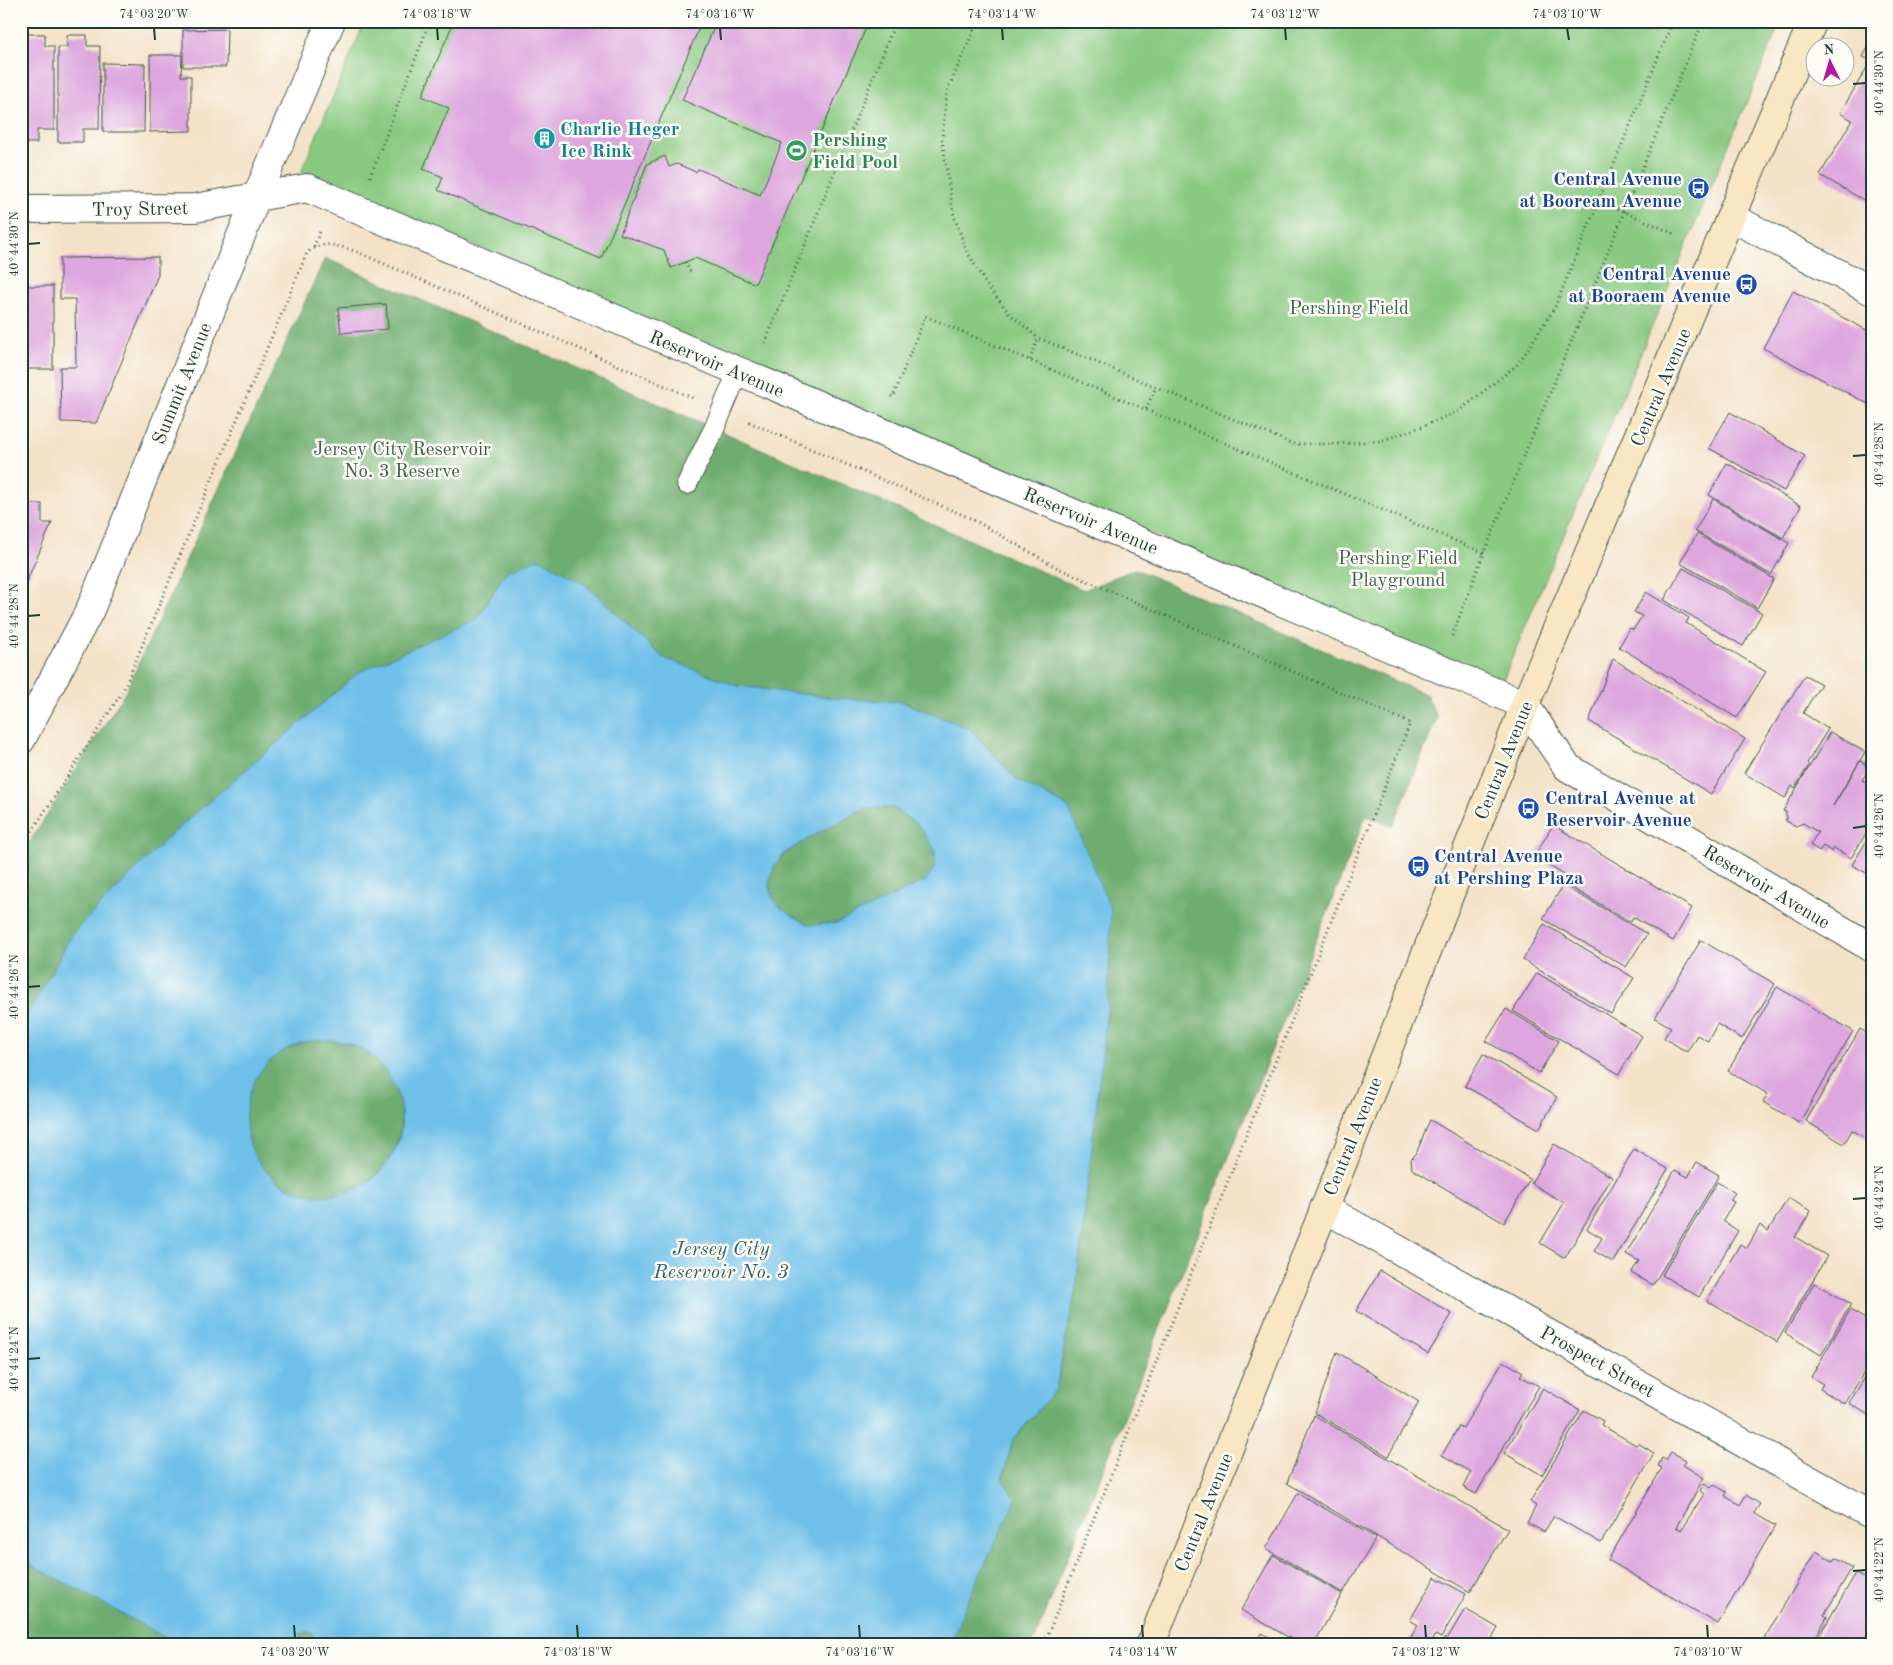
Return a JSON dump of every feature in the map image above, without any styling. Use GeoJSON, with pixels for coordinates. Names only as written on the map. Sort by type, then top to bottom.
{"type":"FeatureCollection","features":[{"type":"Feature","properties":{"kind":"main road","name":"Central Avenue"},"geometry":{"type":"LineString","coordinates":[[1151,1644],[1525,705],[1813,21]]}},
{"type":"Feature","properties":{"kind":"street","name":"Summit Avenue"},"geometry":{"type":"LineString","coordinates":[[21,740],[90,610],[257,196],[331,21]]}},
{"type":"Feature","properties":{"kind":"street","name":"Reservoir Avenue"},"geometry":{"type":"LineString","coordinates":[[257,196],[307,188],[1525,705],[1567,767],[1872,948]]}},
{"type":"Feature","properties":{"kind":"street","name":"Troy Street"},"geometry":{"type":"LineString","coordinates":[[21,209],[195,208],[257,196]]}},
{"type":"Feature","properties":{"kind":"street"},"geometry":{"type":"LineString","coordinates":[[1731,217],[1872,291]]}},
{"type":"Feature","properties":{"kind":"street","name":"Prospect Street"},"geometry":{"type":"LineString","coordinates":[[1324,1208],[1872,1515]]}},
{"type":"Feature","properties":{"kind":"lane"},"geometry":{"type":"LineString","coordinates":[[687,484],[738,372]]}},
{"type":"Feature","properties":{"kind":"path"},"geometry":{"type":"LineString","coordinates":[[368,180],[430,21]]}},
{"type":"Feature","properties":{"kind":"path"},"geometry":{"type":"LineString","coordinates":[[773,346],[765,343],[896,21]]}},
{"type":"Feature","properties":{"kind":"path"},"geometry":{"type":"LineString","coordinates":[[978,21],[947,90],[942,139],[953,212],[965,248],[986,284],[1009,313],[1038,338],[1294,444],[1380,441],[1459,411],[1518,364],[1555,307],[1673,21]]}},
{"type":"Feature","properties":{"kind":"path"},"geometry":{"type":"LineString","coordinates":[[1439,668],[1484,552],[1703,21]]}},
{"type":"Feature","properties":{"kind":"path"},"geometry":{"type":"LineString","coordinates":[[1599,201],[1675,234]]}},
{"type":"Feature","properties":{"kind":"path"},"geometry":{"type":"LineString","coordinates":[[21,848],[123,691],[307,253],[314,247],[337,245],[357,252],[722,410],[972,519],[1058,568],[1410,723],[1044,1644]]}},
{"type":"Feature","properties":{"kind":"path"},"geometry":{"type":"LineString","coordinates":[[685,262],[692,275]]}},
{"type":"Feature","properties":{"kind":"path"},"geometry":{"type":"LineString","coordinates":[[884,393],[892,397],[925,316],[1484,552]]}},
{"type":"Feature","properties":{"kind":"path"},"geometry":{"type":"LineString","coordinates":[[1030,360],[1038,338]]}},
{"type":"Feature","properties":{"kind":"path"},"geometry":{"type":"LineString","coordinates":[[1146,409],[1156,387]]}},
{"type":"Feature","properties":{"kind":"green space","name":"Pershing Field"},"geometry":{"type":"Polygon","coordinates":[[[365,21],[1781,21],[1502,682],[301,172],[365,21]]]}},
{"type":"Feature","properties":{"kind":"green space","name":"Jersey City Reservoir No. 3 Reserve"},"geometry":{"type":"Polygon","coordinates":[[[325,258],[1084,590],[1135,569],[1427,695],[1437,718],[1393,826],[1366,816],[1033,1644],[950,1644],[972,1591],[1013,1440],[1056,1389],[1076,1288],[1108,1003],[1068,807],[1017,780],[970,729],[904,702],[834,698],[738,686],[662,657],[585,584],[506,572],[477,619],[359,672],[167,838],[73,933],[21,1028],[21,856],[126,691],[325,258]]]}},
{"type":"Feature","properties":{"kind":"green space"},"geometry":{"type":"Polygon","coordinates":[[[865,808],[893,808],[918,825],[935,850],[935,867],[925,881],[837,923],[809,925],[783,910],[773,898],[769,883],[773,868],[785,853],[821,831],[865,808]]]}},
{"type":"Feature","properties":{"kind":"green space"},"geometry":{"type":"Polygon","coordinates":[[[323,1040],[353,1046],[366,1053],[378,1063],[388,1075],[395,1088],[401,1118],[395,1148],[388,1161],[378,1173],[366,1183],[353,1190],[323,1196],[293,1190],[280,1183],[268,1173],[258,1161],[251,1148],[245,1118],[251,1088],[258,1075],[268,1063],[280,1053],[293,1046],[323,1040]]]}},
{"type":"Feature","properties":{"kind":"green space"},"geometry":{"type":"Polygon","coordinates":[[[21,1559],[177,1644],[21,1644],[21,1559]]]}},
{"type":"Feature","properties":{"kind":"green space"},"geometry":{"type":"Polygon","coordinates":[[[307,1631],[313,1635],[312,1644],[302,1644],[300,1635],[307,1631]]]}},
{"type":"Feature","properties":{"kind":"water","name":"Jersey City Reservoir No. 3"},"geometry":{"type":"Polygon","coordinates":[[[539,558],[585,584],[662,657],[738,686],[834,698],[903,702],[970,729],[1017,780],[1068,807],[1111,910],[1108,1003],[1076,1288],[1056,1389],[1013,1440],[1002,1479],[1016,1499],[972,1591],[950,1644],[312,1644],[313,1635],[307,1631],[300,1635],[302,1644],[177,1644],[21,1559],[21,1028],[24,1021],[73,933],[167,838],[359,672],[477,619],[506,572],[539,558]],[[865,808],[821,831],[785,853],[774,867],[769,883],[773,898],[783,910],[809,925],[837,923],[925,881],[935,867],[935,850],[918,825],[893,808],[865,808]],[[324,1040],[298,1044],[276,1056],[259,1073],[250,1094],[246,1117],[249,1139],[258,1160],[273,1178],[300,1192],[317,1195],[340,1194],[372,1180],[394,1152],[401,1129],[400,1103],[390,1078],[382,1067],[362,1050],[350,1044],[324,1040]]]}},
{"type":"Feature","properties":{"kind":"building","name":"Charlie Heger Ice Rink"},"geometry":{"type":"Polygon","coordinates":[[[454,21],[702,21],[601,259],[438,190],[443,177],[423,169],[449,108],[422,96],[454,21]]]}},
{"type":"Feature","properties":{"kind":"building","name":"Pershing Field Pool"},"geometry":{"type":"Polygon","coordinates":[[[717,21],[869,21],[755,284],[695,258],[671,268],[664,250],[620,234],[647,164],[665,156],[669,167],[677,164],[696,172],[698,169],[760,195],[782,143],[682,100],[717,21]]]}},
{"type":"Feature","properties":{"kind":"building"},"geometry":{"type":"Polygon","coordinates":[[[227,29],[226,67],[183,67],[183,30],[227,29]]]}},
{"type":"Feature","properties":{"kind":"building"},"geometry":{"type":"Polygon","coordinates":[[[22,34],[45,34],[45,46],[54,46],[54,130],[37,130],[37,143],[21,143],[22,34]]]}},
{"type":"Feature","properties":{"kind":"building"},"geometry":{"type":"Polygon","coordinates":[[[67,35],[87,35],[87,46],[100,46],[99,129],[83,129],[83,142],[58,142],[58,47],[67,47],[67,35]]]}},
{"type":"Feature","properties":{"kind":"building"},"geometry":{"type":"Polygon","coordinates":[[[1872,40],[1872,61],[1863,57],[1872,40]]]}},
{"type":"Feature","properties":{"kind":"building"},"geometry":{"type":"Polygon","coordinates":[[[150,55],[182,55],[181,76],[191,76],[191,131],[150,132],[150,55]]]}},
{"type":"Feature","properties":{"kind":"building"},"geometry":{"type":"Polygon","coordinates":[[[103,63],[145,64],[144,132],[103,132],[103,63]]]}},
{"type":"Feature","properties":{"kind":"building"},"geometry":{"type":"Polygon","coordinates":[[[1869,64],[1872,66],[1872,205],[1820,175],[1852,120],[1840,113],[1869,64]]]}},
{"type":"Feature","properties":{"kind":"building"},"geometry":{"type":"Polygon","coordinates":[[[158,257],[158,275],[96,423],[61,422],[60,367],[76,367],[75,299],[60,299],[60,258],[158,257]]]}},
{"type":"Feature","properties":{"kind":"building"},"geometry":{"type":"Polygon","coordinates":[[[21,286],[53,286],[53,369],[21,369],[21,286]]]}},
{"type":"Feature","properties":{"kind":"building"},"geometry":{"type":"Polygon","coordinates":[[[1793,291],[1872,333],[1872,406],[1763,348],[1793,291]]]}},
{"type":"Feature","properties":{"kind":"building"},"geometry":{"type":"Polygon","coordinates":[[[386,304],[388,329],[341,333],[338,308],[386,304]]]}},
{"type":"Feature","properties":{"kind":"building"},"geometry":{"type":"Polygon","coordinates":[[[1730,412],[1805,456],[1784,491],[1709,448],[1730,412]]]}},
{"type":"Feature","properties":{"kind":"building"},"geometry":{"type":"Polygon","coordinates":[[[1727,463],[1801,506],[1783,538],[1709,495],[1727,463]]]}},
{"type":"Feature","properties":{"kind":"building"},"geometry":{"type":"Polygon","coordinates":[[[1713,499],[1789,543],[1771,575],[1695,531],[1713,499]]]}},
{"type":"Feature","properties":{"kind":"building"},"geometry":{"type":"Polygon","coordinates":[[[21,504],[42,504],[42,523],[52,523],[21,594],[21,504]]]}},
{"type":"Feature","properties":{"kind":"building"},"geometry":{"type":"Polygon","coordinates":[[[1697,534],[1774,579],[1757,608],[1680,563],[1697,534]]]}},
{"type":"Feature","properties":{"kind":"building"},"geometry":{"type":"Polygon","coordinates":[[[1683,568],[1762,613],[1743,646],[1664,600],[1683,568]]]}},
{"type":"Feature","properties":{"kind":"building"},"geometry":{"type":"Polygon","coordinates":[[[1646,592],[1689,618],[1686,623],[1766,672],[1737,718],[1619,647],[1630,628],[1633,630],[1642,616],[1634,612],[1646,592]]]}},
{"type":"Feature","properties":{"kind":"building"},"geometry":{"type":"Polygon","coordinates":[[[1613,659],[1745,739],[1711,794],[1589,721],[1613,659]]]}},
{"type":"Feature","properties":{"kind":"building"},"geometry":{"type":"Polygon","coordinates":[[[1805,675],[1821,684],[1803,713],[1828,729],[1807,763],[1809,765],[1795,788],[1792,786],[1785,798],[1744,773],[1805,675]]]}},
{"type":"Feature","properties":{"kind":"building"},"geometry":{"type":"Polygon","coordinates":[[[1830,732],[1865,752],[1833,806],[1860,761],[1870,767],[1862,780],[1872,786],[1872,824],[1851,858],[1834,848],[1832,852],[1823,846],[1819,851],[1810,845],[1818,832],[1803,823],[1796,826],[1786,821],[1786,812],[1783,811],[1830,732]]]}},
{"type":"Feature","properties":{"kind":"building"},"geometry":{"type":"Polygon","coordinates":[[[1553,825],[1692,908],[1673,941],[1633,917],[1630,922],[1562,882],[1566,876],[1534,857],[1553,825]]]}},
{"type":"Feature","properties":{"kind":"building"},"geometry":{"type":"Polygon","coordinates":[[[1872,832],[1872,876],[1852,865],[1872,832]]]}},
{"type":"Feature","properties":{"kind":"building"},"geometry":{"type":"Polygon","coordinates":[[[1563,885],[1647,934],[1626,967],[1543,919],[1563,885]]]}},
{"type":"Feature","properties":{"kind":"building"},"geometry":{"type":"Polygon","coordinates":[[[1544,924],[1634,978],[1611,1014],[1523,960],[1544,924]]]}},
{"type":"Feature","properties":{"kind":"building"},"geometry":{"type":"Polygon","coordinates":[[[1701,940],[1775,984],[1742,1039],[1717,1024],[1708,1041],[1697,1035],[1687,1052],[1664,1038],[1671,1027],[1655,1018],[1701,940]]]}},
{"type":"Feature","properties":{"kind":"building"},"geometry":{"type":"Polygon","coordinates":[[[1537,973],[1642,1036],[1619,1074],[1513,1011],[1537,973]]]}},
{"type":"Feature","properties":{"kind":"building"},"geometry":{"type":"Polygon","coordinates":[[[1777,987],[1853,1031],[1799,1123],[1763,1102],[1768,1094],[1728,1071],[1777,987]]]}},
{"type":"Feature","properties":{"kind":"building"},"geometry":{"type":"Polygon","coordinates":[[[1506,1009],[1559,1041],[1539,1073],[1486,1041],[1506,1009]]]}},
{"type":"Feature","properties":{"kind":"building"},"geometry":{"type":"Polygon","coordinates":[[[1860,1029],[1872,1036],[1872,1142],[1852,1130],[1844,1144],[1806,1121],[1860,1029]]]}},
{"type":"Feature","properties":{"kind":"building"},"geometry":{"type":"Polygon","coordinates":[[[1483,1054],[1557,1097],[1539,1129],[1465,1086],[1483,1054]]]}},
{"type":"Feature","properties":{"kind":"building"},"geometry":{"type":"Polygon","coordinates":[[[1430,1120],[1530,1179],[1504,1223],[1412,1169],[1411,1159],[1416,1154],[1430,1120]]]}},
{"type":"Feature","properties":{"kind":"building"},"geometry":{"type":"Polygon","coordinates":[[[1554,1144],[1612,1177],[1565,1258],[1540,1243],[1564,1203],[1531,1183],[1554,1144]]]}},
{"type":"Feature","properties":{"kind":"building"},"geometry":{"type":"Polygon","coordinates":[[[1634,1149],[1668,1169],[1613,1262],[1594,1251],[1602,1238],[1587,1229],[1634,1149]]]}},
{"type":"Feature","properties":{"kind":"building"},"geometry":{"type":"Polygon","coordinates":[[[1697,1162],[1719,1175],[1653,1285],[1631,1273],[1639,1261],[1626,1254],[1675,1170],[1688,1177],[1697,1162]]]}},
{"type":"Feature","properties":{"kind":"building"},"geometry":{"type":"Polygon","coordinates":[[[1717,1182],[1735,1193],[1730,1200],[1734,1202],[1723,1221],[1738,1231],[1699,1297],[1662,1275],[1717,1182]]]}},
{"type":"Feature","properties":{"kind":"building"},"geometry":{"type":"Polygon","coordinates":[[[1788,1198],[1811,1211],[1795,1237],[1827,1256],[1777,1342],[1707,1301],[1740,1244],[1747,1248],[1760,1225],[1768,1231],[1788,1198]]]}},
{"type":"Feature","properties":{"kind":"building"},"geometry":{"type":"Polygon","coordinates":[[[1380,1271],[1452,1314],[1428,1354],[1356,1311],[1380,1271]]]}},
{"type":"Feature","properties":{"kind":"building"},"geometry":{"type":"Polygon","coordinates":[[[1814,1283],[1851,1304],[1821,1355],[1785,1333],[1814,1283]]]}},
{"type":"Feature","properties":{"kind":"building"},"geometry":{"type":"Polygon","coordinates":[[[1850,1310],[1872,1323],[1872,1359],[1845,1404],[1820,1389],[1823,1384],[1811,1377],[1850,1310]]]}},
{"type":"Feature","properties":{"kind":"building"},"geometry":{"type":"Polygon","coordinates":[[[1337,1352],[1419,1402],[1388,1456],[1315,1413],[1337,1352]]]}},
{"type":"Feature","properties":{"kind":"building"},"geometry":{"type":"Polygon","coordinates":[[[1503,1361],[1523,1372],[1520,1376],[1539,1386],[1476,1494],[1463,1487],[1471,1472],[1442,1455],[1459,1426],[1463,1428],[1503,1361]]]}},
{"type":"Feature","properties":{"kind":"building"},"geometry":{"type":"Polygon","coordinates":[[[1872,1366],[1872,1417],[1849,1403],[1872,1366]]]}},
{"type":"Feature","properties":{"kind":"building"},"geometry":{"type":"Polygon","coordinates":[[[1543,1388],[1580,1410],[1542,1475],[1504,1453],[1543,1388]]]}},
{"type":"Feature","properties":{"kind":"building"},"geometry":{"type":"Polygon","coordinates":[[[1584,1410],[1603,1421],[1601,1425],[1654,1453],[1601,1543],[1554,1516],[1544,1532],[1527,1523],[1536,1506],[1530,1502],[1584,1410]]]}},
{"type":"Feature","properties":{"kind":"building"},"geometry":{"type":"Polygon","coordinates":[[[1314,1415],[1508,1529],[1470,1592],[1287,1483],[1314,1415]]]}},
{"type":"Feature","properties":{"kind":"building"},"geometry":{"type":"Polygon","coordinates":[[[1671,1452],[1686,1460],[1683,1465],[1704,1478],[1676,1527],[1681,1530],[1704,1494],[1700,1491],[1704,1484],[1711,1488],[1714,1485],[1727,1492],[1725,1496],[1740,1505],[1746,1495],[1760,1504],[1754,1513],[1775,1526],[1718,1624],[1608,1560],[1662,1468],[1658,1466],[1662,1458],[1666,1460],[1671,1452]]]}},
{"type":"Feature","properties":{"kind":"building"},"geometry":{"type":"Polygon","coordinates":[[[1298,1493],[1376,1538],[1343,1593],[1266,1549],[1298,1493]]]}},
{"type":"Feature","properties":{"kind":"building"},"geometry":{"type":"Polygon","coordinates":[[[1816,1551],[1833,1561],[1835,1558],[1852,1568],[1824,1615],[1827,1617],[1812,1644],[1761,1644],[1816,1551]]]}},
{"type":"Feature","properties":{"kind":"building"},"geometry":{"type":"Polygon","coordinates":[[[1273,1555],[1342,1594],[1314,1644],[1300,1644],[1241,1610],[1273,1555]]]}},
{"type":"Feature","properties":{"kind":"building"},"geometry":{"type":"Polygon","coordinates":[[[1856,1573],[1872,1582],[1872,1630],[1864,1644],[1823,1644],[1824,1641],[1818,1638],[1856,1573]]]}},
{"type":"Feature","properties":{"kind":"building"},"geometry":{"type":"Polygon","coordinates":[[[1435,1577],[1466,1594],[1441,1638],[1435,1635],[1430,1644],[1411,1644],[1408,1642],[1418,1625],[1410,1620],[1435,1577]]]}},
{"type":"Feature","properties":{"kind":"building"},"geometry":{"type":"Polygon","coordinates":[[[1465,1609],[1498,1628],[1489,1644],[1441,1644],[1445,1637],[1447,1639],[1465,1609]]]}},
{"type":"Feature","properties":{"kind":"building"},"geometry":{"type":"Polygon","coordinates":[[[1262,1633],[1280,1644],[1256,1644],[1262,1633]]]}},
{"type":"Feature","properties":{"kind":"place","name":"Charlie Heger Ice Rink"},"geometry":{"type":"Point","coordinates":[544,139]}},
{"type":"Feature","properties":{"kind":"place","name":"Pershing Field Pool"},"geometry":{"type":"Point","coordinates":[796,150]}},
{"type":"Feature","properties":{"kind":"place","name":"Central Avenue at Booream Avenue"},"geometry":{"type":"Point","coordinates":[1698,189]}},
{"type":"Feature","properties":{"kind":"place","name":"Central Avenue at Booraem Avenue"},"geometry":{"type":"Point","coordinates":[1747,284]}},
{"type":"Feature","properties":{"kind":"place","name":"Central Avenue at Reservoir Avenue"},"geometry":{"type":"Point","coordinates":[1529,808]}},
{"type":"Feature","properties":{"kind":"place","name":"Central Avenue at Pershing Plaza"},"geometry":{"type":"Point","coordinates":[1418,866]}},
{"type":"Feature","properties":{"kind":"park label","name":"Pershing Field Playground"},"geometry":{"type":"Point","coordinates":[1398,568]}}]}
